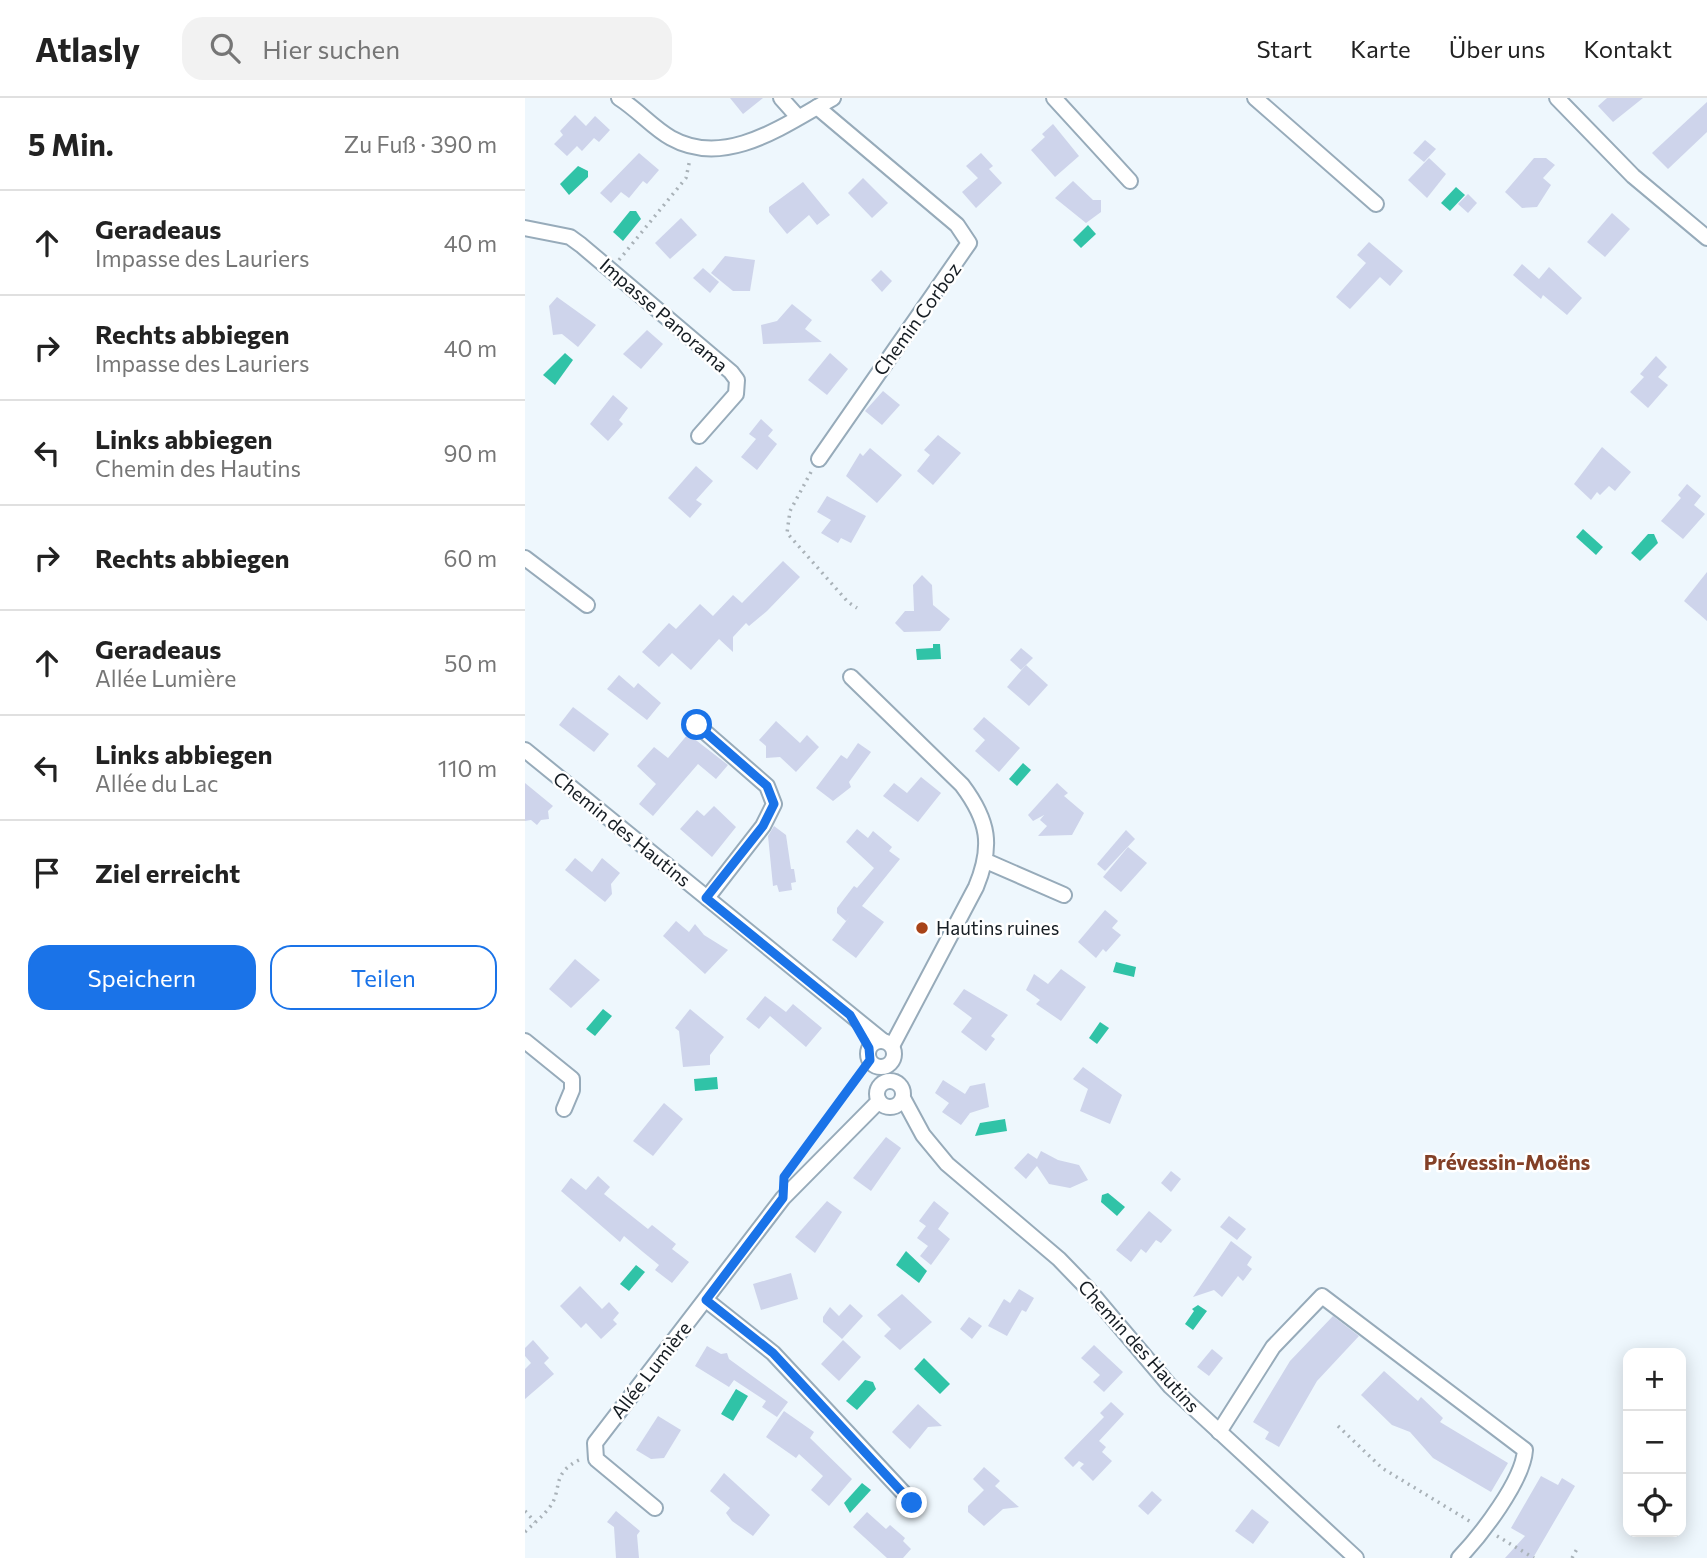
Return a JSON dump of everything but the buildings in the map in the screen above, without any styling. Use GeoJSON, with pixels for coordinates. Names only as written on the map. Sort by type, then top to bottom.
{"type":"FeatureCollection","features":[{"type":"Feature","properties":{"kind":"street"},"geometry":{"type":"LineString","coordinates":[[619,98],[670,138],[690,147],[708,150],[729,148],[770,132],[833,98]]}},
{"type":"Feature","properties":{"kind":"street"},"geometry":{"type":"LineString","coordinates":[[781,98],[798,117]]}},
{"type":"Feature","properties":{"kind":"street"},"geometry":{"type":"LineString","coordinates":[[1053,98],[1130,181]]}},
{"type":"Feature","properties":{"kind":"street"},"geometry":{"type":"LineString","coordinates":[[1255,98],[1376,204]]}},
{"type":"Feature","properties":{"kind":"street"},"geometry":{"type":"LineString","coordinates":[[1557,98],[1633,176],[1707,238]]}},
{"type":"Feature","properties":{"kind":"street","name":"Chemin Corboz"},"geometry":{"type":"LineString","coordinates":[[817,107],[957,225],[969,243],[818,459]]}},
{"type":"Feature","properties":{"kind":"street","name":"Impasse Panorama"},"geometry":{"type":"LineString","coordinates":[[525,228],[570,237],[737,380],[736,394],[698,436]]}},
{"type":"Feature","properties":{"kind":"street"},"geometry":{"type":"LineString","coordinates":[[525,558],[562,589],[587,605]]}},
{"type":"Feature","properties":{"kind":"street"},"geometry":{"type":"LineString","coordinates":[[851,677],[909,730],[969,793],[984,825],[988,846],[986,861],[976,887],[880,1053]]}},
{"type":"Feature","properties":{"kind":"street"},"geometry":{"type":"LineString","coordinates":[[697,725],[767,786],[774,804],[763,826],[706,898]]}},
{"type":"Feature","properties":{"kind":"street","name":"Chemin des Hautins"},"geometry":{"type":"LineString","coordinates":[[525,750],[850,1015],[880,1053],[902,1089],[903,1098],[923,1135]]}},
{"type":"Feature","properties":{"kind":"street"},"geometry":{"type":"LineString","coordinates":[[986,861],[1064,895]]}},
{"type":"Feature","properties":{"kind":"street"},"geometry":{"type":"LineString","coordinates":[[525,1041],[572,1079],[572,1090],[564,1109]]}},
{"type":"Feature","properties":{"kind":"street","name":"Chemin des Hautins"},"geometry":{"type":"LineString","coordinates":[[880,1053],[882,1099],[923,1135],[947,1164],[1079,1279],[1146,1360],[1219,1432],[1356,1558]]}},
{"type":"Feature","properties":{"kind":"street"},"geometry":{"type":"LineString","coordinates":[[897,1082],[885,1082],[882,1099],[898,1105],[903,1098]]}},
{"type":"Feature","properties":{"kind":"street","name":"Allée Lumière"},"geometry":{"type":"LineString","coordinates":[[595,1452],[595,1443],[783,1198],[882,1099]]}},
{"type":"Feature","properties":{"kind":"street"},"geometry":{"type":"LineString","coordinates":[[1219,1432],[1273,1347],[1322,1296],[1525,1451],[1524,1462],[1484,1529],[1459,1558]]}},
{"type":"Feature","properties":{"kind":"street"},"geometry":{"type":"LineString","coordinates":[[706,1300],[773,1353],[912,1503]]}},
{"type":"Feature","properties":{"kind":"street"},"geometry":{"type":"LineString","coordinates":[[595,1452],[596,1459],[655,1508]]}},
{"type":"Feature","properties":{"kind":"path"},"geometry":{"type":"LineString","coordinates":[[610,269],[686,178],[690,169],[690,147]]}},
{"type":"Feature","properties":{"kind":"path"},"geometry":{"type":"LineString","coordinates":[[818,459],[790,511],[787,533],[848,602],[857,608]]}},
{"type":"Feature","properties":{"kind":"path"},"geometry":{"type":"LineString","coordinates":[[792,1167],[880,1053]]}},
{"type":"Feature","properties":{"kind":"path"},"geometry":{"type":"LineString","coordinates":[[1338,1426],[1383,1468],[1534,1558]]}},
{"type":"Feature","properties":{"kind":"path"},"geometry":{"type":"LineString","coordinates":[[525,1532],[551,1506],[557,1482],[567,1465],[595,1452]]}},
{"type":"Feature","properties":{"kind":"path"},"geometry":{"type":"LineString","coordinates":[[525,1511],[535,1522]]}},
{"type":"Feature","properties":{"kind":"path"},"geometry":{"type":"LineString","coordinates":[[1572,1558],[1578,1547]]}},
{"type":"Feature","properties":{"kind":"shaded area"},"geometry":{"type":"Polygon","coordinates":[[[578,166],[588,171],[588,177],[569,195],[560,184],[578,166]]]}},
{"type":"Feature","properties":{"kind":"shaded area"},"geometry":{"type":"Polygon","coordinates":[[[1456,187],[1465,195],[1450,211],[1441,203],[1456,187]]]}},
{"type":"Feature","properties":{"kind":"shaded area"},"geometry":{"type":"Polygon","coordinates":[[[630,211],[636,211],[641,219],[623,241],[613,232],[630,211]]]}},
{"type":"Feature","properties":{"kind":"shaded area"},"geometry":{"type":"Polygon","coordinates":[[[1088,225],[1096,234],[1081,248],[1073,240],[1088,225]]]}},
{"type":"Feature","properties":{"kind":"shaded area"},"geometry":{"type":"Polygon","coordinates":[[[565,353],[573,360],[555,385],[543,375],[565,353]]]}},
{"type":"Feature","properties":{"kind":"shaded area"},"geometry":{"type":"Polygon","coordinates":[[[1583,529],[1603,547],[1596,555],[1576,537],[1583,529]]]}},
{"type":"Feature","properties":{"kind":"shaded area"},"geometry":{"type":"Polygon","coordinates":[[[1648,534],[1654,534],[1658,543],[1640,561],[1631,553],[1648,534]]]}},
{"type":"Feature","properties":{"kind":"shaded area"},"geometry":{"type":"Polygon","coordinates":[[[933,644],[940,644],[941,659],[917,660],[916,649],[933,648],[933,644]]]}},
{"type":"Feature","properties":{"kind":"shaded area"},"geometry":{"type":"Polygon","coordinates":[[[1023,763],[1031,770],[1017,786],[1009,779],[1023,763]]]}},
{"type":"Feature","properties":{"kind":"shaded area"},"geometry":{"type":"Polygon","coordinates":[[[1116,962],[1136,967],[1134,977],[1113,972],[1116,962]]]}},
{"type":"Feature","properties":{"kind":"shaded area"},"geometry":{"type":"Polygon","coordinates":[[[603,1009],[612,1016],[595,1036],[586,1029],[603,1009]]]}},
{"type":"Feature","properties":{"kind":"shaded area"},"geometry":{"type":"Polygon","coordinates":[[[1100,1022],[1109,1028],[1097,1044],[1089,1038],[1100,1022]]]}},
{"type":"Feature","properties":{"kind":"shaded area"},"geometry":{"type":"Polygon","coordinates":[[[717,1077],[718,1089],[695,1091],[694,1079],[717,1077]]]}},
{"type":"Feature","properties":{"kind":"shaded area"},"geometry":{"type":"Polygon","coordinates":[[[1005,1119],[1007,1131],[975,1136],[980,1123],[1005,1119]]]}},
{"type":"Feature","properties":{"kind":"shaded area"},"geometry":{"type":"Polygon","coordinates":[[[1108,1193],[1125,1207],[1117,1216],[1101,1202],[1102,1195],[1108,1193]]]}},
{"type":"Feature","properties":{"kind":"shaded area"},"geometry":{"type":"Polygon","coordinates":[[[906,1251],[927,1271],[919,1283],[896,1265],[906,1251]]]}},
{"type":"Feature","properties":{"kind":"shaded area"},"geometry":{"type":"Polygon","coordinates":[[[636,1265],[645,1272],[629,1291],[620,1284],[636,1265]]]}},
{"type":"Feature","properties":{"kind":"shaded area"},"geometry":{"type":"Polygon","coordinates":[[[1198,1305],[1207,1311],[1193,1330],[1185,1324],[1194,1311],[1192,1309],[1198,1305]]]}},
{"type":"Feature","properties":{"kind":"shaded area"},"geometry":{"type":"Polygon","coordinates":[[[924,1358],[950,1384],[940,1394],[914,1369],[924,1358]]]}},
{"type":"Feature","properties":{"kind":"shaded area"},"geometry":{"type":"Polygon","coordinates":[[[865,1380],[873,1382],[876,1389],[857,1410],[846,1401],[865,1380]]]}},
{"type":"Feature","properties":{"kind":"shaded area"},"geometry":{"type":"Polygon","coordinates":[[[736,1389],[748,1396],[733,1421],[721,1414],[736,1389]]]}},
{"type":"Feature","properties":{"kind":"shaded area"},"geometry":{"type":"Polygon","coordinates":[[[862,1483],[871,1490],[850,1513],[844,1503],[862,1483]]]}},
{"type":"Feature","properties":{"kind":"place","name":"Hautins ruines"},"geometry":{"type":"Point","coordinates":[922,928]}},
{"type":"Feature","properties":{"kind":"district","name":"Prévessin-Moëns"},"geometry":{"type":"Point","coordinates":[1507,1163]}},
{"type":"Feature","properties":{"kind":"route"},"geometry":{"type":"LineString","coordinates":[[697,725],[767,786],[774,804],[763,826],[706,898],[850,1015],[869,1048],[870,1060],[784,1177],[783,1198],[706,1300],[773,1353],[901,1487],[912,1503]]}}]}
